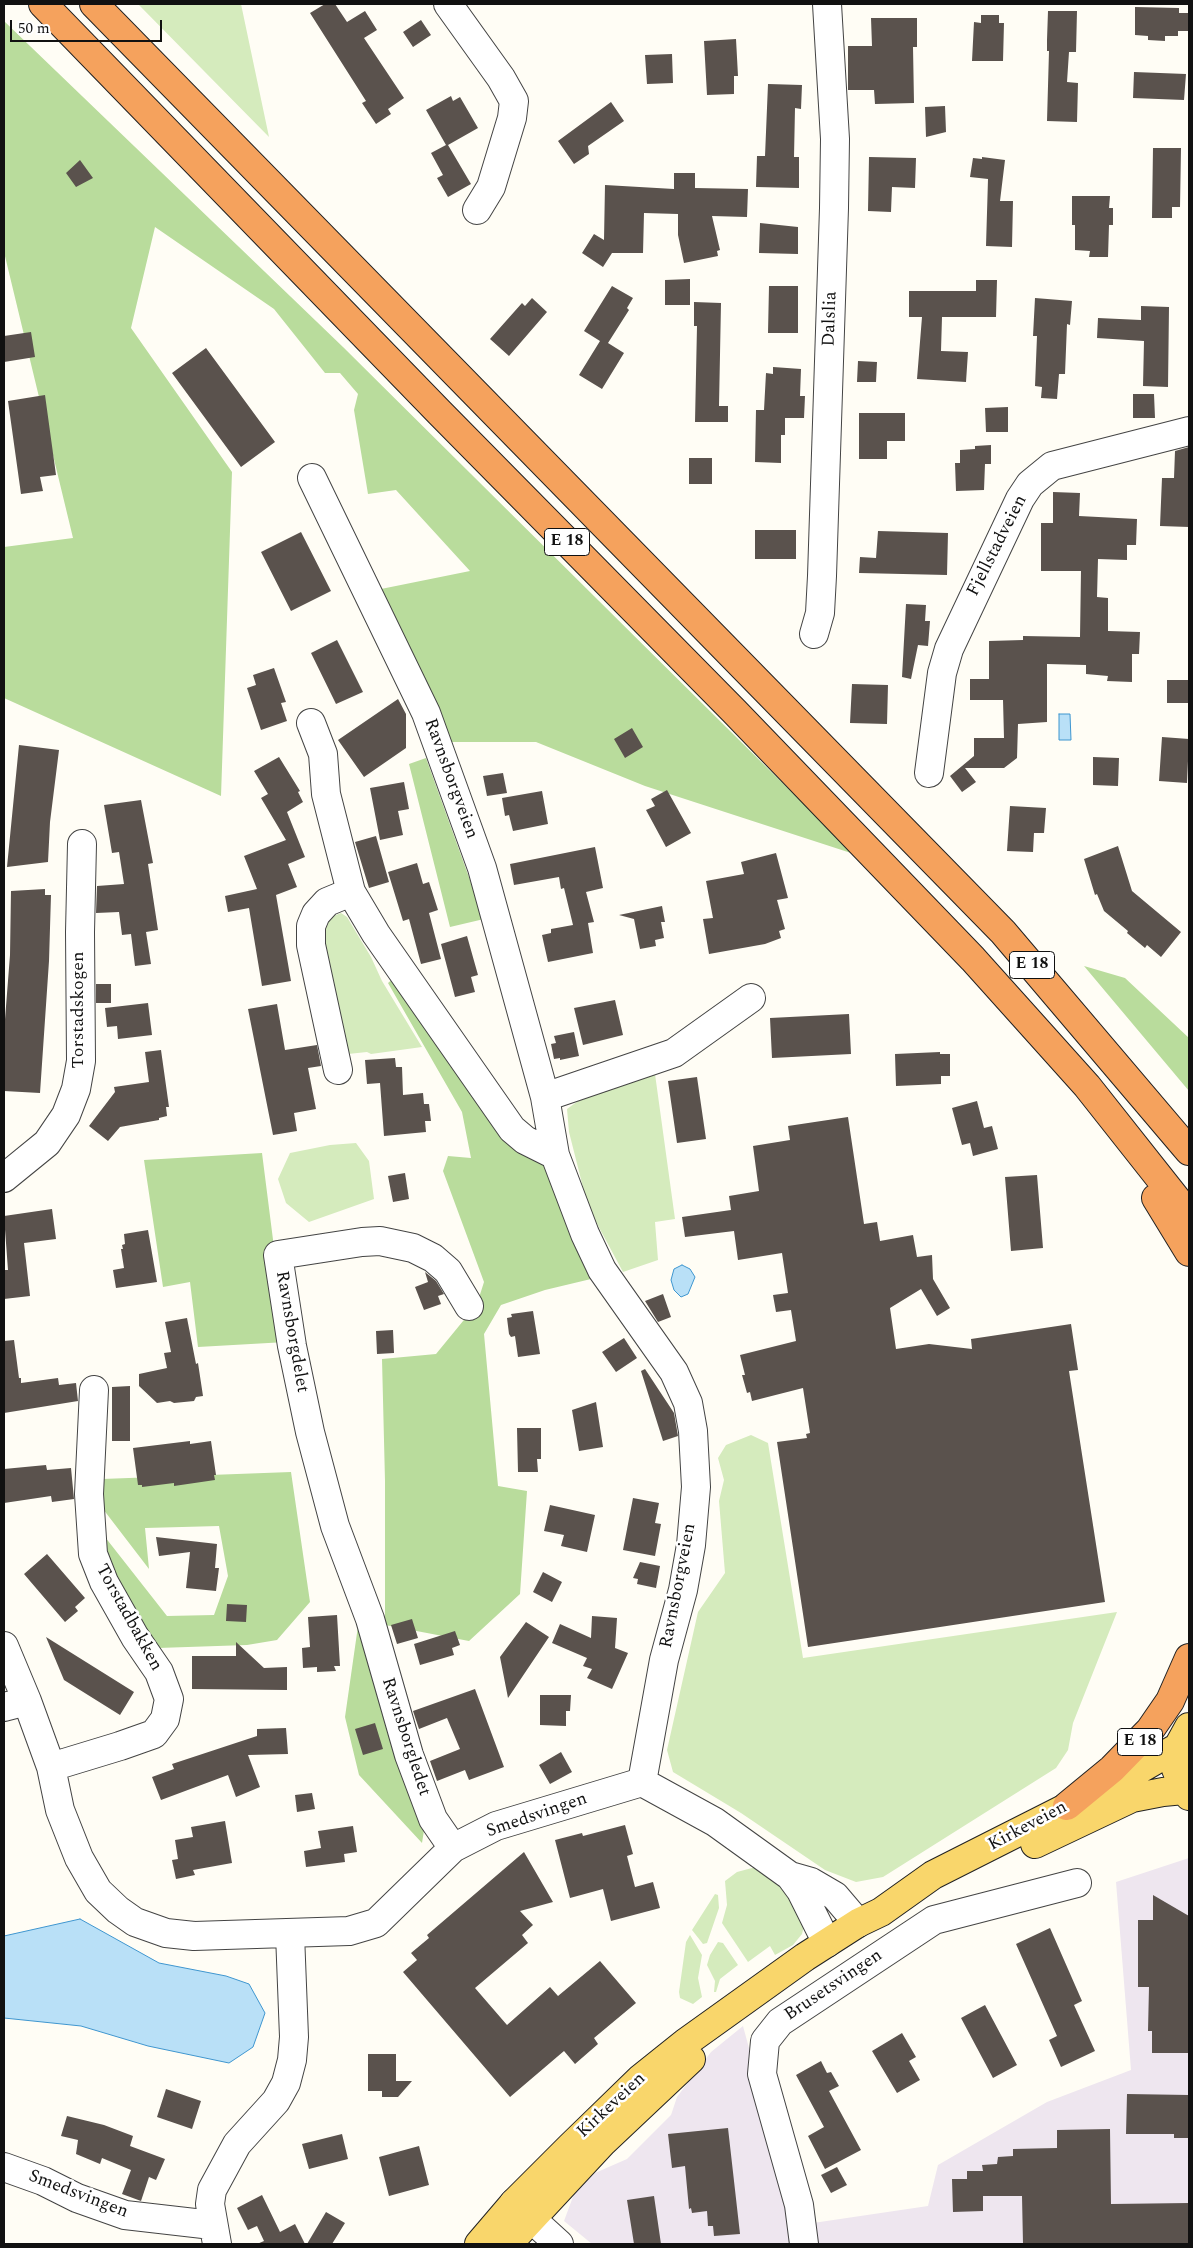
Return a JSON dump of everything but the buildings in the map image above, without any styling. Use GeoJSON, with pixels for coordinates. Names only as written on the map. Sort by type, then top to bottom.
{"type":"FeatureCollection","features":[{"type":"Feature","properties":{"kind":"highway","name":"E 18"},"geometry":{"type":"LineString","coordinates":[[43,4],[433,406],[734,711],[973,960],[1087,1086],[1189,1215]]}},
{"type":"Feature","properties":{"kind":"highway","name":"E 18"},"geometry":{"type":"LineString","coordinates":[[94,4],[1003,932],[1180,1132],[1189,1151]]}},
{"type":"Feature","properties":{"kind":"highway","name":"E 18"},"geometry":{"type":"LineString","coordinates":[[1087,1086],[1189,1252]]}},
{"type":"Feature","properties":{"kind":"highway","name":"E 18"},"geometry":{"type":"LineString","coordinates":[[1067,1806],[1112,1769],[1150,1730],[1170,1701],[1189,1658]]}},
{"type":"Feature","properties":{"kind":"main road","name":"Kirkeveien"},"geometry":{"type":"LineString","coordinates":[[479,2244],[523,2211],[640,2079],[685,2043],[827,1942],[933,1875],[1123,1779],[1184,1737]]}},
{"type":"Feature","properties":{"kind":"main road"},"geometry":{"type":"LineString","coordinates":[[1184,1737],[1176,1769],[1187,1793]]}},
{"type":"Feature","properties":{"kind":"main road","name":"Kirkeveien"},"geometry":{"type":"LineString","coordinates":[[869,1917],[926,1897],[1115,1805],[1147,1795],[1187,1793]]}},
{"type":"Feature","properties":{"kind":"main road","name":"Kirkeveien"},"geometry":{"type":"LineString","coordinates":[[508,2244],[523,2211]]}},
{"type":"Feature","properties":{"kind":"street"},"geometry":{"type":"LineString","coordinates":[[448,4],[501,78],[514,101],[512,118],[491,186],[477,210]]}},
{"type":"Feature","properties":{"kind":"street","name":"Dalslia"},"geometry":{"type":"LineString","coordinates":[[814,634],[820,613],[822,576],[834,208],[835,139],[827,4]]}},
{"type":"Feature","properties":{"kind":"street","name":"Fjellstadveien"},"geometry":{"type":"LineString","coordinates":[[928,773],[942,673],[949,649],[1020,499],[1030,484],[1052,466],[1189,431]]}},
{"type":"Feature","properties":{"kind":"street","name":"Ravnsborgveien"},"geometry":{"type":"LineString","coordinates":[[312,478],[426,713],[482,868],[545,1097],[555,1154],[585,1234],[602,1270],[657,1344],[674,1372],[688,1403],[693,1431],[696,1486],[691,1545],[683,1590],[662,1669],[642,1782]]}},
{"type":"Feature","properties":{"kind":"street"},"geometry":{"type":"LineString","coordinates":[[311,723],[323,754],[326,794],[350,892],[376,934],[512,1129],[525,1140],[555,1154]]}},
{"type":"Feature","properties":{"kind":"street","name":"Torstadskogen"},"geometry":{"type":"LineString","coordinates":[[4,1178],[47,1143],[66,1115],[76,1089],[81,1061],[80,932],[82,844]]}},
{"type":"Feature","properties":{"kind":"street"},"geometry":{"type":"LineString","coordinates":[[338,1070],[311,945],[311,926],[316,914],[327,902],[350,892]]}},
{"type":"Feature","properties":{"kind":"street"},"geometry":{"type":"LineString","coordinates":[[545,1097],[674,1053],[751,998]]}},
{"type":"Feature","properties":{"kind":"street","name":"Ravnsborgdelet"},"geometry":{"type":"LineString","coordinates":[[370,1619],[335,1526],[310,1432],[292,1346],[278,1255],[380,1241],[413,1248],[433,1258],[448,1271],[469,1306]]}},
{"type":"Feature","properties":{"kind":"street","name":"Torstadbakken"},"geometry":{"type":"LineString","coordinates":[[50,1767],[154,1734],[165,1719],[168,1699],[159,1672],[135,1637],[113,1598],[93,1554],[89,1494],[94,1390]]}},
{"type":"Feature","properties":{"kind":"street","name":"Ravnsborgledet"},"geometry":{"type":"LineString","coordinates":[[370,1619],[409,1755],[433,1819],[453,1848]]}},
{"type":"Feature","properties":{"kind":"street"},"geometry":{"type":"LineString","coordinates":[[4,1646],[16,1704],[50,1767],[60,1810],[79,1858],[98,1891],[118,1910],[135,1922],[166,1933],[194,1936],[290,1934]]}},
{"type":"Feature","properties":{"kind":"street"},"geometry":{"type":"LineString","coordinates":[[642,1782],[714,1822],[790,1876],[811,1882],[869,1917]]}},
{"type":"Feature","properties":{"kind":"street","name":"Smedsvingen"},"geometry":{"type":"LineString","coordinates":[[4,2167],[43,2181],[77,2198],[125,2215],[215,2235],[210,2204],[212,2190],[219,2173],[237,2144],[267,2113],[286,2083],[292,2060],[294,2037],[290,1934],[349,1931],[376,1923],[453,1848],[496,1826],[642,1782]]}},
{"type":"Feature","properties":{"kind":"street"},"geometry":{"type":"LineString","coordinates":[[790,1876],[801,1892],[827,1942]]}},
{"type":"Feature","properties":{"kind":"street","name":"Brusetsvingen"},"geometry":{"type":"LineString","coordinates":[[804,2244],[800,2205],[762,2074],[765,2041],[780,2022],[934,1920],[1076,1883]]}},
{"type":"Feature","properties":{"kind":"street"},"geometry":{"type":"LineString","coordinates":[[523,2211],[559,2244]]}},
{"type":"Feature","properties":{"kind":"shaded area"},"geometry":{"type":"Polygon","coordinates":[[[1189,1858],[1189,2244],[592,2244],[564,2221],[574,2194],[595,2173],[627,2159],[671,2115],[677,2097],[711,2052],[743,2026],[758,2081],[813,2223],[928,2206],[938,2165],[1047,2102],[1131,2070],[1116,1882],[1189,1858]]]}},
{"type":"Feature","properties":{"kind":"green space"},"geometry":{"type":"Polygon","coordinates":[[[138,4],[241,4],[269,137],[138,4]]]}},
{"type":"Feature","properties":{"kind":"green space"},"geometry":{"type":"Polygon","coordinates":[[[4,21],[343,347],[854,854],[645,786],[536,742],[452,742],[381,589],[470,571],[396,490],[368,494],[354,410],[358,394],[340,373],[325,373],[274,309],[155,227],[131,328],[232,472],[221,796],[4,698],[4,547],[73,538],[4,252],[4,21]]]}},
{"type":"Feature","properties":{"kind":"green space"},"geometry":{"type":"Polygon","coordinates":[[[426,758],[484,919],[450,927],[409,764],[426,758]]]}},
{"type":"Feature","properties":{"kind":"green space"},"geometry":{"type":"Polygon","coordinates":[[[341,913],[347,917],[371,957],[382,981],[422,1047],[371,1054],[367,1052],[348,1054],[341,1050],[321,921],[341,913]]]}},
{"type":"Feature","properties":{"kind":"green space"},"geometry":{"type":"Polygon","coordinates":[[[1084,966],[1125,978],[1189,1038],[1189,1091],[1084,966]]]}},
{"type":"Feature","properties":{"kind":"green space"},"geometry":{"type":"Polygon","coordinates":[[[395,977],[537,1159],[552,1174],[592,1273],[591,1279],[545,1290],[501,1305],[484,1334],[498,1486],[527,1491],[520,1594],[469,1641],[385,1625],[385,1481],[382,1359],[436,1354],[477,1304],[484,1282],[443,1171],[448,1156],[471,1158],[462,1112],[388,983],[395,977]]]}},
{"type":"Feature","properties":{"kind":"green space"},"geometry":{"type":"Polygon","coordinates":[[[655,1074],[675,1219],[655,1222],[658,1260],[623,1272],[588,1207],[569,1132],[567,1109],[578,1101],[655,1074]]]}},
{"type":"Feature","properties":{"kind":"green space"},"geometry":{"type":"Polygon","coordinates":[[[356,1143],[369,1161],[374,1199],[309,1222],[286,1203],[278,1179],[290,1153],[330,1145],[356,1143]]]}},
{"type":"Feature","properties":{"kind":"green space"},"geometry":{"type":"Polygon","coordinates":[[[262,1153],[286,1342],[198,1347],[190,1282],[163,1287],[144,1160],[262,1153]]]}},
{"type":"Feature","properties":{"kind":"green space"},"geometry":{"type":"Polygon","coordinates":[[[751,1435],[768,1443],[803,1658],[1117,1612],[1073,1723],[1068,1750],[1056,1768],[883,1877],[856,1882],[825,1870],[741,1813],[673,1772],[667,1750],[698,1612],[725,1573],[719,1501],[724,1480],[718,1458],[726,1445],[751,1435]]]}},
{"type":"Feature","properties":{"kind":"green space"},"geometry":{"type":"Polygon","coordinates":[[[291,1472],[310,1602],[277,1640],[247,1645],[158,1648],[112,1578],[105,1537],[167,1616],[214,1615],[228,1576],[219,1526],[145,1528],[149,1569],[103,1509],[102,1479],[291,1472]]]}},
{"type":"Feature","properties":{"kind":"green space"},"geometry":{"type":"Polygon","coordinates":[[[359,1619],[425,1824],[422,1843],[359,1775],[345,1717],[359,1619]]]}},
{"type":"Feature","properties":{"kind":"green space"},"geometry":{"type":"Polygon","coordinates":[[[757,1868],[793,1895],[804,1926],[802,1934],[793,1945],[775,1955],[770,1946],[748,1962],[722,1923],[727,1905],[725,1881],[737,1872],[757,1868]]]}},
{"type":"Feature","properties":{"kind":"green space"},"geometry":{"type":"Polygon","coordinates":[[[715,1894],[718,1895],[719,1908],[707,1943],[703,1944],[692,1930],[715,1894]]]}},
{"type":"Feature","properties":{"kind":"green space"},"geometry":{"type":"Polygon","coordinates":[[[690,1935],[702,1955],[698,1978],[702,1997],[693,2004],[680,1998],[679,1992],[686,1942],[690,1935]]]}},
{"type":"Feature","properties":{"kind":"green space"},"geometry":{"type":"Polygon","coordinates":[[[718,1942],[723,1943],[738,1965],[720,1979],[716,1992],[714,1992],[715,1981],[707,1965],[710,1955],[718,1942]]]}},
{"type":"Feature","properties":{"kind":"water"},"geometry":{"type":"Polygon","coordinates":[[[1059,714],[1070,714],[1071,740],[1059,740],[1059,714]]]}},
{"type":"Feature","properties":{"kind":"water"},"geometry":{"type":"Polygon","coordinates":[[[682,1265],[690,1269],[695,1277],[688,1294],[681,1297],[674,1290],[671,1280],[674,1269],[682,1265]]]}},
{"type":"Feature","properties":{"kind":"water"},"geometry":{"type":"Polygon","coordinates":[[[80,1919],[159,1963],[226,1976],[249,1984],[265,2013],[253,2047],[229,2063],[148,2046],[81,2026],[4,2018],[4,1936],[80,1919]]]}}]}
